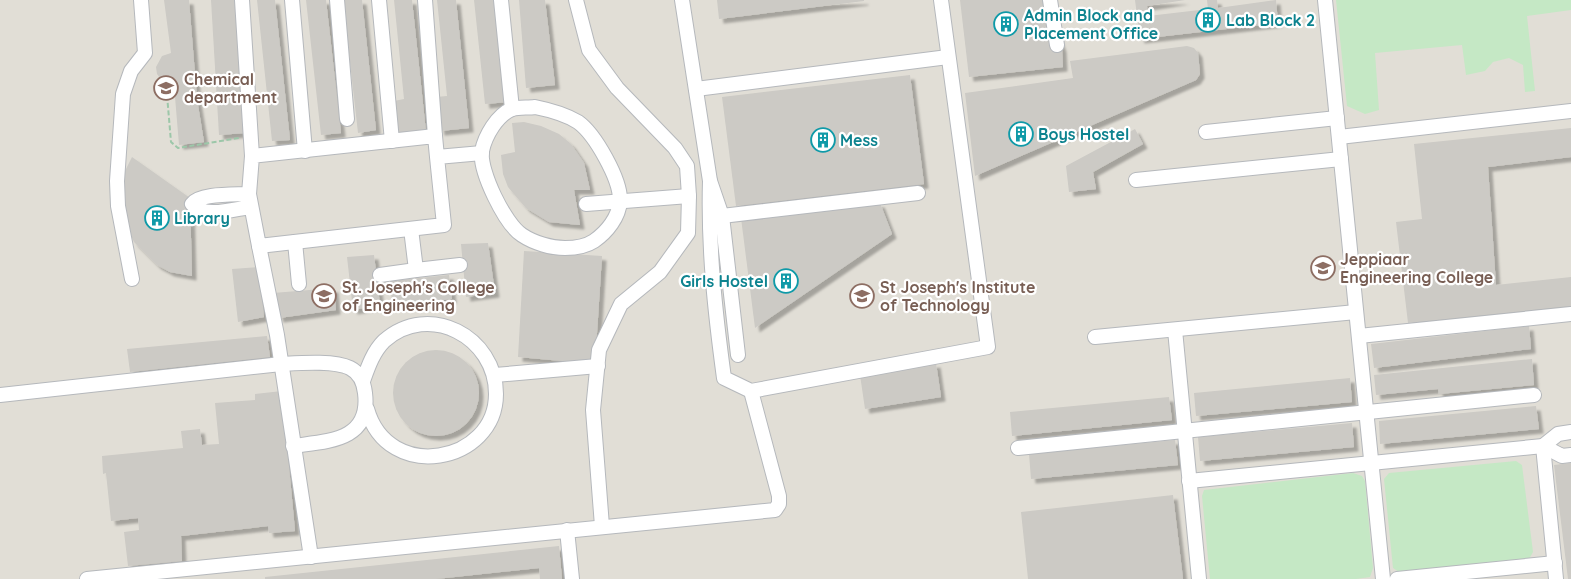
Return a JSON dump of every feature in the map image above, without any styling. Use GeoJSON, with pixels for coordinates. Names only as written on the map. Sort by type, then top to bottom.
{"type":"FeatureCollection","features":[{"type":"Feature","properties":{"kind":"lane"},"geometry":{"type":"LineString","coordinates":[[132,280],[118,206],[117,181],[123,94],[131,71],[145,53],[141,0]]}},
{"type":"Feature","properties":{"kind":"lane"},"geometry":{"type":"LineString","coordinates":[[242,0],[252,151],[249,200],[281,364],[311,557]]}},
{"type":"Feature","properties":{"kind":"lane"},"geometry":{"type":"LineString","coordinates":[[292,0],[305,151]]}},
{"type":"Feature","properties":{"kind":"lane"},"geometry":{"type":"LineString","coordinates":[[337,0],[347,119]]}},
{"type":"Feature","properties":{"kind":"lane"},"geometry":{"type":"LineString","coordinates":[[379,0],[392,141]]}},
{"type":"Feature","properties":{"kind":"lane"},"geometry":{"type":"LineString","coordinates":[[259,246],[444,224],[435,136],[425,0]]}},
{"type":"Feature","properties":{"kind":"lane"},"geometry":{"type":"LineString","coordinates":[[500,0],[512,109]]}},
{"type":"Feature","properties":{"kind":"lane"},"geometry":{"type":"LineString","coordinates":[[576,0],[589,50],[617,88],[676,148],[687,166],[690,196],[688,233],[660,272],[621,304],[599,350],[593,410],[602,526]]}},
{"type":"Feature","properties":{"kind":"lane"},"geometry":{"type":"LineString","coordinates":[[682,0],[710,181],[722,216],[738,355]]}},
{"type":"Feature","properties":{"kind":"lane"},"geometry":{"type":"LineString","coordinates":[[710,181],[708,221],[712,286],[724,378],[751,392],[988,347],[941,0]]}},
{"type":"Feature","properties":{"kind":"lane"},"geometry":{"type":"LineString","coordinates":[[1050,0],[1057,45]]}},
{"type":"Feature","properties":{"kind":"lane"},"geometry":{"type":"LineString","coordinates":[[1325,0],[1383,579]]}},
{"type":"Feature","properties":{"kind":"lane"},"geometry":{"type":"LineString","coordinates":[[696,89],[948,56]]}},
{"type":"Feature","properties":{"kind":"lane"},"geometry":{"type":"LineString","coordinates":[[535,107],[557,112],[578,122],[591,134],[610,167],[620,200],[609,229],[593,242],[579,248],[557,248],[536,243],[521,235],[506,219],[495,200],[482,153],[490,130],[512,109],[535,107]]}},
{"type":"Feature","properties":{"kind":"lane"},"geometry":{"type":"LineString","coordinates":[[1339,137],[1571,111]]}},
{"type":"Feature","properties":{"kind":"lane"},"geometry":{"type":"LineString","coordinates":[[1206,132],[1337,118]]}},
{"type":"Feature","properties":{"kind":"lane"},"geometry":{"type":"LineString","coordinates":[[252,151],[305,151],[435,136]]}},
{"type":"Feature","properties":{"kind":"lane"},"geometry":{"type":"LineString","coordinates":[[437,156],[482,153]]}},
{"type":"Feature","properties":{"kind":"lane"},"geometry":{"type":"LineString","coordinates":[[1136,180],[1341,159]]}},
{"type":"Feature","properties":{"kind":"lane"},"geometry":{"type":"LineString","coordinates":[[722,216],[918,193]]}},
{"type":"Feature","properties":{"kind":"lane"},"geometry":{"type":"LineString","coordinates":[[586,204],[690,196]]}},
{"type":"Feature","properties":{"kind":"lane"},"geometry":{"type":"LineString","coordinates":[[411,229],[416,270]]}},
{"type":"Feature","properties":{"kind":"lane"},"geometry":{"type":"LineString","coordinates":[[294,242],[299,284]]}},
{"type":"Feature","properties":{"kind":"lane"},"geometry":{"type":"LineString","coordinates":[[380,275],[460,265]]}},
{"type":"Feature","properties":{"kind":"lane"},"geometry":{"type":"LineString","coordinates":[[1094,337],[1356,312]]}},
{"type":"Feature","properties":{"kind":"lane"},"geometry":{"type":"LineString","coordinates":[[1359,336],[1571,314]]}},
{"type":"Feature","properties":{"kind":"lane"},"geometry":{"type":"LineString","coordinates":[[426,324],[449,327],[470,338],[485,354],[495,375],[496,396],[487,423],[480,434],[464,448],[444,456],[422,457],[402,452],[384,440],[371,424],[363,381],[370,360],[384,341],[404,329],[426,324]]}},
{"type":"Feature","properties":{"kind":"lane"},"geometry":{"type":"LineString","coordinates":[[1175,330],[1199,579]]}},
{"type":"Feature","properties":{"kind":"lane"},"geometry":{"type":"LineString","coordinates":[[0,395],[281,364],[313,363],[350,368],[363,381]]}},
{"type":"Feature","properties":{"kind":"lane"},"geometry":{"type":"LineString","coordinates":[[495,375],[598,366]]}},
{"type":"Feature","properties":{"kind":"lane"},"geometry":{"type":"LineString","coordinates":[[87,579],[775,510],[779,504],[779,496],[751,392]]}},
{"type":"Feature","properties":{"kind":"lane"},"geometry":{"type":"LineString","coordinates":[[1018,448],[1534,396]]}},
{"type":"Feature","properties":{"kind":"lane"},"geometry":{"type":"LineString","coordinates":[[293,446],[328,441],[346,435],[360,425],[367,409]]}},
{"type":"Feature","properties":{"kind":"lane"},"geometry":{"type":"LineString","coordinates":[[1189,481],[1543,446],[1558,434],[1571,432]]}},
{"type":"Feature","properties":{"kind":"lane"},"geometry":{"type":"LineString","coordinates":[[1543,446],[1562,456],[1571,455]]}},
{"type":"Feature","properties":{"kind":"lane"},"geometry":{"type":"LineString","coordinates":[[1543,446],[1556,579]]}},
{"type":"Feature","properties":{"kind":"lane"},"geometry":{"type":"LineString","coordinates":[[567,530],[572,579]]}},
{"type":"Feature","properties":{"kind":"lane"},"geometry":{"type":"LineString","coordinates":[[1397,579],[1555,563]]}},
{"type":"Feature","properties":{"kind":"path"},"geometry":{"type":"LineString","coordinates":[[174,94],[167,95],[171,142],[178,148],[246,138],[252,151]]}},
{"type":"Feature","properties":{"kind":"shaded area"},"geometry":{"type":"Polygon","coordinates":[[[0,0],[1571,0],[1571,579],[0,579],[0,0]]]}},
{"type":"Feature","properties":{"kind":"green space"},"geometry":{"type":"Polygon","coordinates":[[[1336,0],[1571,0],[1571,10],[1527,16],[1535,91],[1525,92],[1523,65],[1509,58],[1493,62],[1485,71],[1466,75],[1462,45],[1375,53],[1379,110],[1365,114],[1347,106],[1336,0]]]}},
{"type":"Feature","properties":{"kind":"green space"},"geometry":{"type":"Polygon","coordinates":[[[1516,461],[1522,465],[1533,552],[1529,559],[1399,572],[1393,568],[1384,479],[1389,473],[1516,461]]]}},
{"type":"Feature","properties":{"kind":"green space"},"geometry":{"type":"Polygon","coordinates":[[[1353,473],[1362,476],[1365,481],[1373,568],[1370,577],[1356,579],[1210,579],[1202,496],[1204,490],[1353,473]]]}},
{"type":"Feature","properties":{"kind":"building"},"geometry":{"type":"Polygon","coordinates":[[[164,0],[189,0],[197,99],[204,142],[179,145],[174,85],[164,83],[157,74],[156,67],[162,56],[171,53],[164,0]]]}},
{"type":"Feature","properties":{"kind":"building"},"geometry":{"type":"Polygon","coordinates":[[[211,0],[236,0],[245,133],[219,135],[211,0]]]}},
{"type":"Feature","properties":{"kind":"building"},"geometry":{"type":"Polygon","coordinates":[[[257,0],[275,0],[290,140],[272,141],[257,0]]]}},
{"type":"Feature","properties":{"kind":"building"},"geometry":{"type":"Polygon","coordinates":[[[306,0],[326,0],[341,133],[321,135],[306,0]]]}},
{"type":"Feature","properties":{"kind":"building"},"geometry":{"type":"Polygon","coordinates":[[[343,0],[362,0],[376,130],[358,133],[343,0]]]}},
{"type":"Feature","properties":{"kind":"building"},"geometry":{"type":"Polygon","coordinates":[[[394,0],[412,0],[426,132],[397,135],[394,101],[404,99],[394,0]]]}},
{"type":"Feature","properties":{"kind":"building"},"geometry":{"type":"Polygon","coordinates":[[[437,0],[456,0],[469,128],[440,131],[436,97],[447,96],[437,0]]]}},
{"type":"Feature","properties":{"kind":"building"},"geometry":{"type":"Polygon","coordinates":[[[474,0],[497,0],[508,102],[485,104],[474,0]]]}},
{"type":"Feature","properties":{"kind":"building"},"geometry":{"type":"Polygon","coordinates":[[[519,0],[545,0],[555,85],[526,88],[519,0]]]}},
{"type":"Feature","properties":{"kind":"building"},"geometry":{"type":"Polygon","coordinates":[[[717,0],[864,0],[864,1],[719,19],[717,0]]]}},
{"type":"Feature","properties":{"kind":"building","name":"Admin Block and Placement Office"},"geometry":{"type":"Polygon","coordinates":[[[960,0],[1046,0],[1062,48],[1063,67],[969,77],[960,0]]]}},
{"type":"Feature","properties":{"kind":"building","name":"Lab Block 2"},"geometry":{"type":"Polygon","coordinates":[[[1135,0],[1185,0],[1147,6],[1148,16],[1208,9],[1207,0],[1217,0],[1218,8],[1276,0],[1278,23],[1140,39],[1135,0]]]}},
{"type":"Feature","properties":{"kind":"building","name":"Boys Hostel"},"geometry":{"type":"Polygon","coordinates":[[[1187,46],[1194,48],[1198,53],[1200,74],[1196,80],[975,176],[965,93],[1073,78],[1070,61],[1187,46]]]}},
{"type":"Feature","properties":{"kind":"building","name":"Mess"},"geometry":{"type":"Polygon","coordinates":[[[910,75],[924,184],[736,206],[722,97],[910,75]]]}},
{"type":"Feature","properties":{"kind":"building"},"geometry":{"type":"Polygon","coordinates":[[[524,122],[541,126],[559,134],[571,144],[584,163],[590,190],[574,190],[580,225],[549,222],[526,208],[508,187],[503,174],[501,155],[515,152],[512,123],[524,122]]]}},
{"type":"Feature","properties":{"kind":"building"},"geometry":{"type":"Polygon","coordinates":[[[1571,128],[1571,157],[1488,167],[1496,285],[1571,277],[1571,306],[1408,323],[1396,222],[1422,219],[1414,144],[1571,128]]]}},
{"type":"Feature","properties":{"kind":"building"},"geometry":{"type":"Polygon","coordinates":[[[1135,129],[1143,144],[1093,172],[1096,189],[1069,192],[1066,166],[1135,129]]]}},
{"type":"Feature","properties":{"kind":"building","name":"Library"},"geometry":{"type":"Polygon","coordinates":[[[132,157],[190,198],[192,276],[170,272],[157,265],[134,242],[127,227],[121,179],[132,157]]]}},
{"type":"Feature","properties":{"kind":"building","name":"Girls Hostel"},"geometry":{"type":"Polygon","coordinates":[[[880,203],[892,234],[755,328],[741,218],[880,203]]]}},
{"type":"Feature","properties":{"kind":"building"},"geometry":{"type":"Polygon","coordinates":[[[488,243],[495,293],[466,297],[461,244],[488,243]]]}},
{"type":"Feature","properties":{"kind":"building"},"geometry":{"type":"Polygon","coordinates":[[[524,251],[602,256],[595,364],[518,357],[524,251]]]}},
{"type":"Feature","properties":{"kind":"building"},"geometry":{"type":"Polygon","coordinates":[[[374,255],[380,305],[353,310],[347,257],[374,255]]]}},
{"type":"Feature","properties":{"kind":"building"},"geometry":{"type":"Polygon","coordinates":[[[259,267],[264,317],[238,322],[232,269],[259,267]]]}},
{"type":"Feature","properties":{"kind":"building"},"geometry":{"type":"Polygon","coordinates":[[[449,275],[452,299],[393,306],[389,281],[449,275]]]}},
{"type":"Feature","properties":{"kind":"building"},"geometry":{"type":"Polygon","coordinates":[[[334,288],[336,310],[279,318],[273,293],[334,288]]]}},
{"type":"Feature","properties":{"kind":"building"},"geometry":{"type":"Polygon","coordinates":[[[1529,326],[1531,349],[1374,368],[1371,344],[1529,326]]]}},
{"type":"Feature","properties":{"kind":"building"},"geometry":{"type":"Polygon","coordinates":[[[267,336],[270,357],[130,372],[127,349],[267,336]]]}},
{"type":"Feature","properties":{"kind":"building"},"geometry":{"type":"Polygon","coordinates":[[[428,350],[444,350],[453,353],[467,362],[476,376],[479,393],[476,410],[467,424],[453,433],[444,436],[428,436],[412,429],[400,417],[393,401],[393,385],[400,369],[412,357],[428,350]]]}},
{"type":"Feature","properties":{"kind":"building"},"geometry":{"type":"Polygon","coordinates":[[[1532,359],[1534,385],[1439,394],[1438,389],[1376,395],[1374,375],[1532,359]]]}},
{"type":"Feature","properties":{"kind":"building"},"geometry":{"type":"Polygon","coordinates":[[[936,363],[941,397],[865,409],[860,375],[936,363]]]}},
{"type":"Feature","properties":{"kind":"building"},"geometry":{"type":"Polygon","coordinates":[[[1350,378],[1352,402],[1196,416],[1194,393],[1350,378]]]}},
{"type":"Feature","properties":{"kind":"building"},"geometry":{"type":"Polygon","coordinates":[[[282,391],[295,531],[269,533],[268,526],[181,536],[182,561],[128,566],[124,532],[139,530],[138,518],[111,521],[106,473],[103,474],[102,456],[183,448],[181,431],[200,429],[202,445],[219,444],[215,403],[255,400],[255,394],[282,391]]]}},
{"type":"Feature","properties":{"kind":"building"},"geometry":{"type":"Polygon","coordinates":[[[1169,397],[1172,420],[1012,436],[1010,412],[1169,397]]]}},
{"type":"Feature","properties":{"kind":"building"},"geometry":{"type":"Polygon","coordinates":[[[1536,406],[1539,429],[1380,444],[1379,421],[1536,406]]]}},
{"type":"Feature","properties":{"kind":"building"},"geometry":{"type":"Polygon","coordinates":[[[1352,423],[1354,447],[1200,461],[1198,437],[1352,423]]]}},
{"type":"Feature","properties":{"kind":"building"},"geometry":{"type":"Polygon","coordinates":[[[1175,440],[1178,465],[1031,479],[1029,454],[1175,440]]]}},
{"type":"Feature","properties":{"kind":"building"},"geometry":{"type":"Polygon","coordinates":[[[1571,463],[1571,579],[1568,579],[1554,465],[1571,463]]]}},
{"type":"Feature","properties":{"kind":"building"},"geometry":{"type":"Polygon","coordinates":[[[1173,495],[1183,579],[1028,579],[1021,512],[1173,495]]]}},
{"type":"Feature","properties":{"kind":"building"},"geometry":{"type":"Polygon","coordinates":[[[559,546],[562,579],[540,579],[539,568],[436,579],[265,579],[265,577],[559,546]]]}},
{"type":"Feature","properties":{"kind":"place","name":"Lab Block 2"},"geometry":{"type":"Point","coordinates":[1208,20]}},
{"type":"Feature","properties":{"kind":"place","name":"Admin Block and Placement Office"},"geometry":{"type":"Point","coordinates":[1006,24]}},
{"type":"Feature","properties":{"kind":"place","name":"Chemical department"},"geometry":{"type":"Point","coordinates":[166,88]}},
{"type":"Feature","properties":{"kind":"place","name":"Boys Hostel"},"geometry":{"type":"Point","coordinates":[1021,134]}},
{"type":"Feature","properties":{"kind":"place","name":"Mess"},"geometry":{"type":"Point","coordinates":[823,140]}},
{"type":"Feature","properties":{"kind":"place","name":"Library"},"geometry":{"type":"Point","coordinates":[157,218]}},
{"type":"Feature","properties":{"kind":"place","name":"Jeppiaar Engineering College"},"geometry":{"type":"Point","coordinates":[1323,268]}},
{"type":"Feature","properties":{"kind":"place","name":"Girls Hostel"},"geometry":{"type":"Point","coordinates":[786,281]}},
{"type":"Feature","properties":{"kind":"place","name":"St. Joseph's College of Engineering"},"geometry":{"type":"Point","coordinates":[324,296]}},
{"type":"Feature","properties":{"kind":"place","name":"St Joseph's Institute of Technology"},"geometry":{"type":"Point","coordinates":[862,296]}}]}
